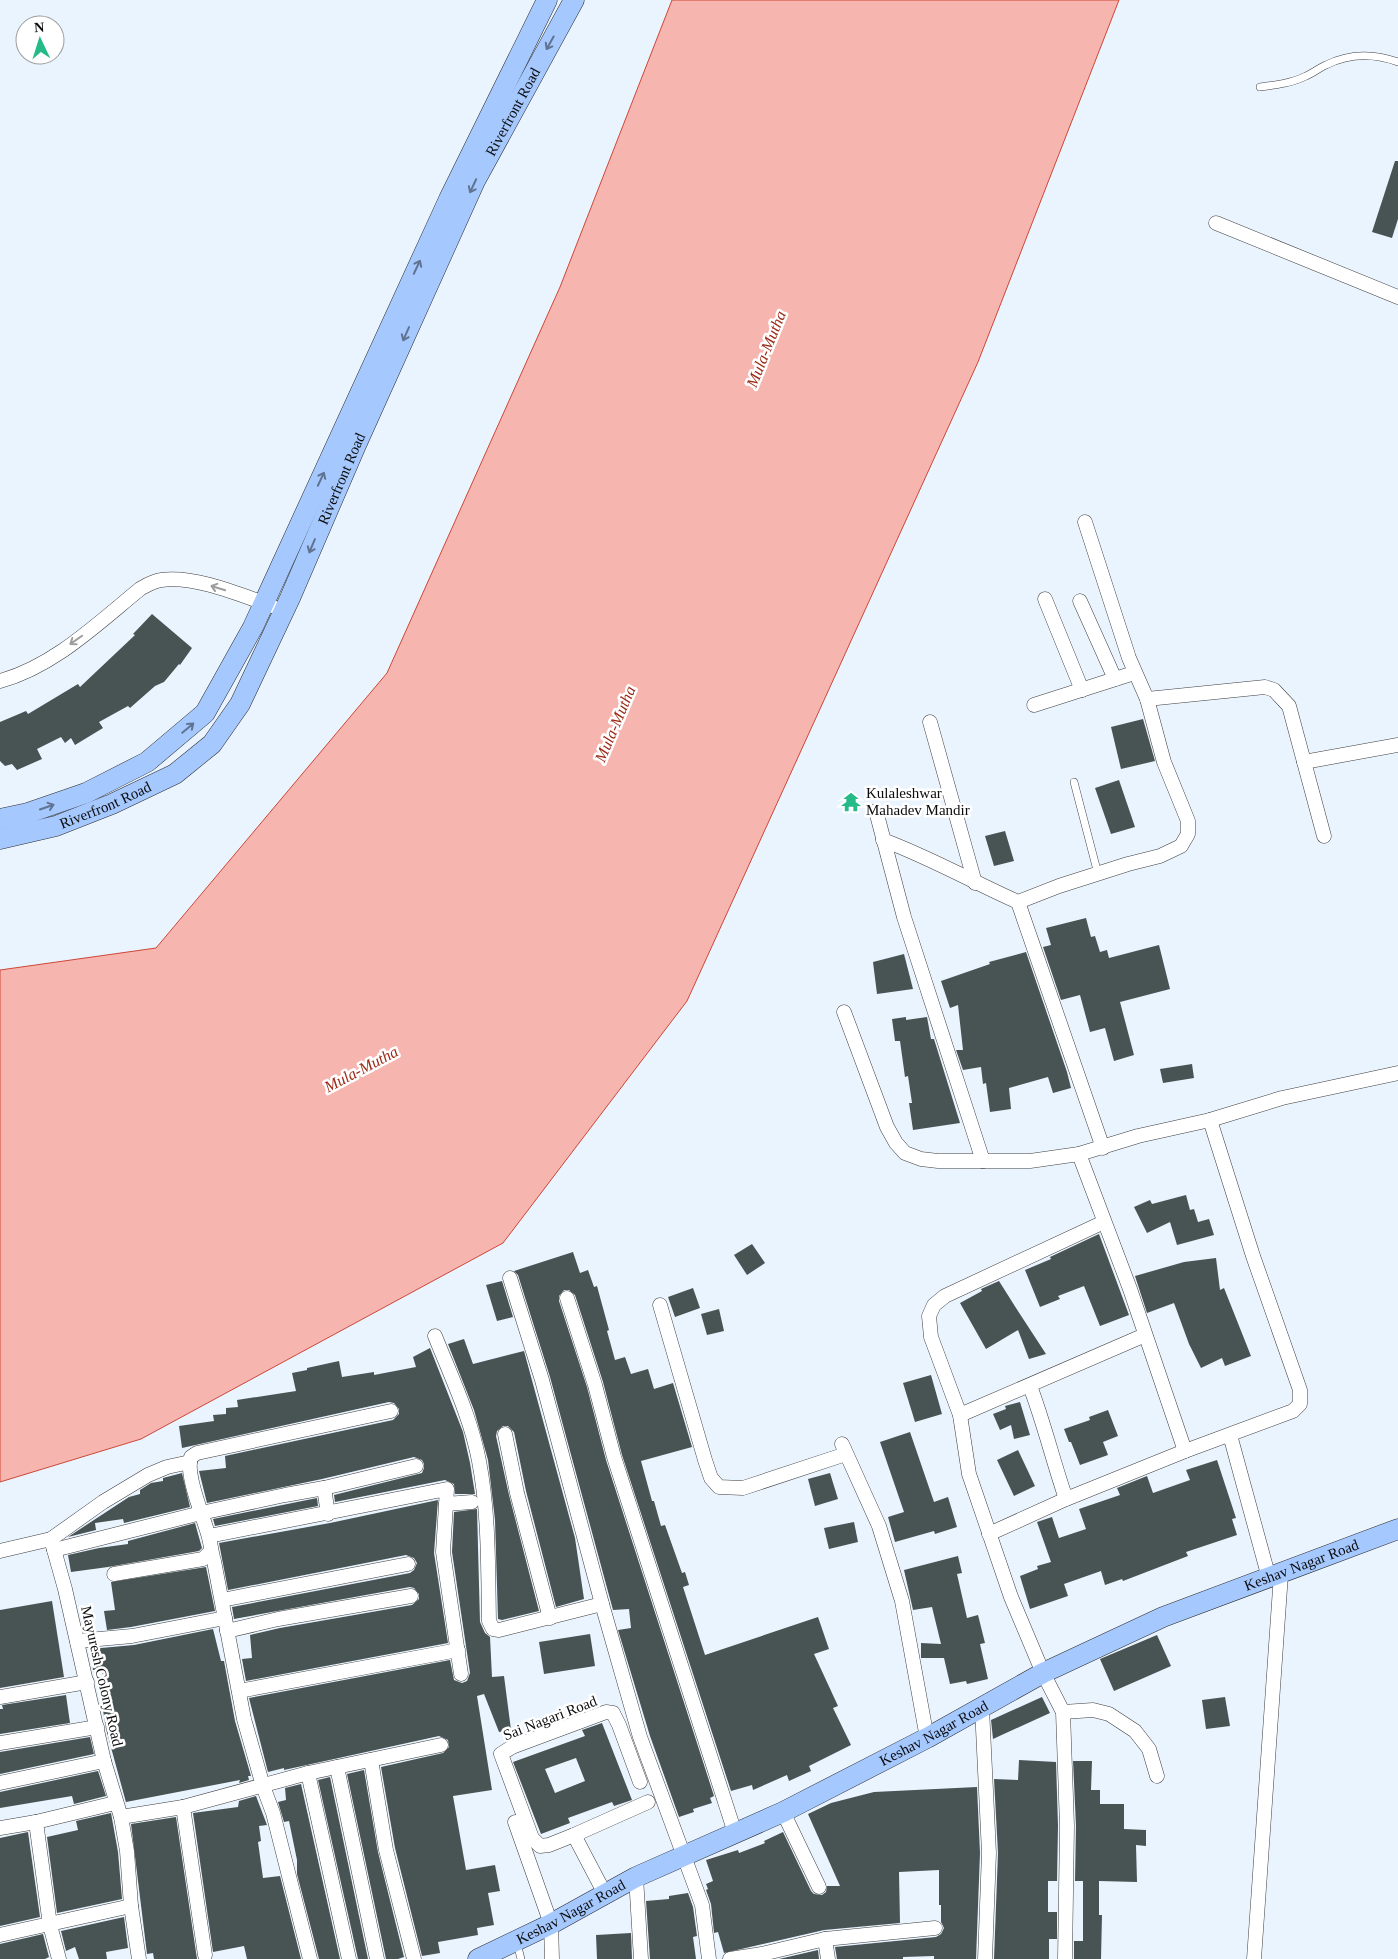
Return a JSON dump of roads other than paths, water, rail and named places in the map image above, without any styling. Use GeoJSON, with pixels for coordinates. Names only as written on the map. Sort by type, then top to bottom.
{"type":"FeatureCollection","features":[{"type":"Feature","properties":{"kind":"street","name":"Riverfront Road"},"geometry":{"type":"LineString","coordinates":[[0,839],[56,826],[112,804],[175,774],[212,744],[240,704],[284,611],[348,441],[365,402],[456,202],[502,112],[548,0]]}},
{"type":"Feature","properties":{"kind":"street","name":"Riverfront Road"},"geometry":{"type":"LineString","coordinates":[[502,112],[574,0]]}},
{"type":"Feature","properties":{"kind":"street"},"geometry":{"type":"LineString","coordinates":[[1216,223],[1398,297]]}},
{"type":"Feature","properties":{"kind":"street","name":"Riverfront Road"},"geometry":{"type":"LineString","coordinates":[[0,819],[28,813],[86,793],[147,762],[205,714],[253,627],[348,441]]}},
{"type":"Feature","properties":{"kind":"street"},"geometry":{"type":"LineString","coordinates":[[883,840],[911,850],[975,883],[1018,902],[1128,864],[1160,856],[1181,846],[1188,834],[1188,821],[1164,762],[1147,699],[1134,673],[1085,522]]}},
{"type":"Feature","properties":{"kind":"street"},"geometry":{"type":"LineString","coordinates":[[0,681],[29,670],[66,648],[140,588],[152,582],[184,580],[213,587],[284,611]]}},
{"type":"Feature","properties":{"kind":"street"},"geometry":{"type":"LineString","coordinates":[[1045,599],[1082,690]]}},
{"type":"Feature","properties":{"kind":"street"},"geometry":{"type":"LineString","coordinates":[[1080,601],[1115,680]]}},
{"type":"Feature","properties":{"kind":"street"},"geometry":{"type":"LineString","coordinates":[[1034,704],[1134,673]]}},
{"type":"Feature","properties":{"kind":"street"},"geometry":{"type":"LineString","coordinates":[[1147,699],[1265,687],[1274,690],[1289,706],[1324,836]]}},
{"type":"Feature","properties":{"kind":"street"},"geometry":{"type":"LineString","coordinates":[[930,722],[975,883]]}},
{"type":"Feature","properties":{"kind":"street"},"geometry":{"type":"LineString","coordinates":[[1304,762],[1398,745]]}},
{"type":"Feature","properties":{"kind":"street"},"geometry":{"type":"LineString","coordinates":[[876,811],[904,917],[983,1161]]}},
{"type":"Feature","properties":{"kind":"street"},"geometry":{"type":"LineString","coordinates":[[1018,902],[1103,1148]]}},
{"type":"Feature","properties":{"kind":"street"},"geometry":{"type":"LineString","coordinates":[[844,1012],[887,1127],[896,1143],[906,1153],[921,1159],[938,1161],[1030,1161],[1078,1154],[1138,1136],[1210,1120],[1282,1098],[1398,1073]]}},
{"type":"Feature","properties":{"kind":"street"},"geometry":{"type":"LineString","coordinates":[[989,1534],[1066,1499],[1184,1451],[1293,1412],[1300,1404],[1300,1390],[1253,1256],[1210,1120]]}},
{"type":"Feature","properties":{"kind":"street"},"geometry":{"type":"LineString","coordinates":[[1078,1154],[1145,1335],[1184,1451]]}},
{"type":"Feature","properties":{"kind":"street"},"geometry":{"type":"LineString","coordinates":[[1065,1959],[1067,1826],[1063,1712],[1011,1597],[989,1534],[969,1474],[960,1415],[931,1337],[929,1316],[934,1305],[945,1296],[1104,1222]]}},
{"type":"Feature","properties":{"kind":"street"},"geometry":{"type":"LineString","coordinates":[[510,1278],[542,1380],[640,1737],[702,1905],[709,1959]]}},
{"type":"Feature","properties":{"kind":"street"},"geometry":{"type":"LineString","coordinates":[[568,1298],[595,1385],[614,1457],[735,1833]]}},
{"type":"Feature","properties":{"kind":"street"},"geometry":{"type":"LineString","coordinates":[[660,1305],[705,1460],[711,1478],[719,1487],[743,1488],[844,1449],[879,1526],[902,1601],[927,1738]]}},
{"type":"Feature","properties":{"kind":"street"},"geometry":{"type":"LineString","coordinates":[[960,1415],[1145,1335]]}},
{"type":"Feature","properties":{"kind":"street"},"geometry":{"type":"LineString","coordinates":[[435,1336],[471,1432],[479,1461],[484,1499],[490,1621],[493,1629],[498,1630],[602,1604]]}},
{"type":"Feature","properties":{"kind":"street"},"geometry":{"type":"LineString","coordinates":[[1030,1386],[1066,1499]]}},
{"type":"Feature","properties":{"kind":"street"},"geometry":{"type":"LineString","coordinates":[[310,1959],[278,1831],[244,1719],[209,1536],[201,1513],[190,1462],[191,1457],[197,1453],[391,1412]]}},
{"type":"Feature","properties":{"kind":"street"},"geometry":{"type":"LineString","coordinates":[[506,1434],[517,1493],[550,1618]]}},
{"type":"Feature","properties":{"kind":"street"},"geometry":{"type":"LineString","coordinates":[[1230,1435],[1275,1576],[1254,1959]]}},
{"type":"Feature","properties":{"kind":"street"},"geometry":{"type":"LineString","coordinates":[[52,1545],[95,1508],[148,1475],[167,1467],[190,1462]]}},
{"type":"Feature","properties":{"kind":"street"},"geometry":{"type":"LineString","coordinates":[[0,1551],[52,1545],[324,1488],[416,1466]]}},
{"type":"Feature","properties":{"kind":"street"},"geometry":{"type":"LineString","coordinates":[[324,1488],[328,1514]]}},
{"type":"Feature","properties":{"kind":"street"},"geometry":{"type":"LineString","coordinates":[[209,1536],[447,1489],[444,1552],[461,1674]]}},
{"type":"Feature","properties":{"kind":"street"},"geometry":{"type":"LineString","coordinates":[[446,1504],[472,1502]]}},
{"type":"Feature","properties":{"kind":"street","name":"Keshav Nagar Road"},"geometry":{"type":"LineString","coordinates":[[478,1959],[519,1950],[551,1924],[636,1877],[783,1812],[927,1738],[1044,1673],[1163,1617],[1398,1529]]}},
{"type":"Feature","properties":{"kind":"street","name":"Mayuresh Colony Road"},"geometry":{"type":"LineString","coordinates":[[52,1545],[78,1641],[104,1760],[121,1817],[127,1851],[131,1906],[139,1959]]}},
{"type":"Feature","properties":{"kind":"street"},"geometry":{"type":"LineString","coordinates":[[114,1574],[204,1558],[211,1551]]}},
{"type":"Feature","properties":{"kind":"street"},"geometry":{"type":"LineString","coordinates":[[222,1600],[408,1564]]}},
{"type":"Feature","properties":{"kind":"street"},"geometry":{"type":"LineString","coordinates":[[78,1641],[278,1620],[411,1596]]}},
{"type":"Feature","properties":{"kind":"street"},"geometry":{"type":"LineString","coordinates":[[239,1690],[458,1650]]}},
{"type":"Feature","properties":{"kind":"street"},"geometry":{"type":"LineString","coordinates":[[0,1697],[87,1682]]}},
{"type":"Feature","properties":{"kind":"street"},"geometry":{"type":"LineString","coordinates":[[982,1708],[989,1853],[985,1959]]}},
{"type":"Feature","properties":{"kind":"street"},"geometry":{"type":"LineString","coordinates":[[1063,1712],[1093,1710],[1109,1714],[1136,1730],[1149,1749],[1156,1776]]}},
{"type":"Feature","properties":{"kind":"street","name":"Sai Nagari Road"},"geometry":{"type":"LineString","coordinates":[[640,1782],[613,1713],[606,1712],[512,1747],[501,1754],[532,1838],[540,1846],[549,1845],[574,1835],[648,1802]]}},
{"type":"Feature","properties":{"kind":"street"},"geometry":{"type":"LineString","coordinates":[[0,1743],[97,1727]]}},
{"type":"Feature","properties":{"kind":"street"},"geometry":{"type":"LineString","coordinates":[[121,1817],[183,1807],[308,1773],[441,1745]]}},
{"type":"Feature","properties":{"kind":"street"},"geometry":{"type":"LineString","coordinates":[[0,1783],[104,1760]]}},
{"type":"Feature","properties":{"kind":"street"},"geometry":{"type":"LineString","coordinates":[[371,1760],[386,1850],[414,1959]]}},
{"type":"Feature","properties":{"kind":"street"},"geometry":{"type":"LineString","coordinates":[[336,1767],[377,1959]]}},
{"type":"Feature","properties":{"kind":"street"},"geometry":{"type":"LineString","coordinates":[[308,1773],[349,1959]]}},
{"type":"Feature","properties":{"kind":"street"},"geometry":{"type":"LineString","coordinates":[[0,1828],[36,1822],[116,1803]]}},
{"type":"Feature","properties":{"kind":"street"},"geometry":{"type":"LineString","coordinates":[[183,1807],[204,1955]]}},
{"type":"Feature","properties":{"kind":"street"},"geometry":{"type":"LineString","coordinates":[[783,1812],[819,1887]]}},
{"type":"Feature","properties":{"kind":"street"},"geometry":{"type":"LineString","coordinates":[[36,1822],[50,1925],[59,1959]]}},
{"type":"Feature","properties":{"kind":"street"},"geometry":{"type":"LineString","coordinates":[[515,1822],[551,1924],[552,1959]]}},
{"type":"Feature","properties":{"kind":"street"},"geometry":{"type":"LineString","coordinates":[[574,1835],[605,1894]]}},
{"type":"Feature","properties":{"kind":"street"},"geometry":{"type":"LineString","coordinates":[[636,1877],[641,1959]]}},
{"type":"Feature","properties":{"kind":"street"},"geometry":{"type":"LineString","coordinates":[[0,1935],[131,1906]]}},
{"type":"Feature","properties":{"kind":"street"},"geometry":{"type":"LineString","coordinates":[[730,1959],[762,1954],[825,1939],[935,1928]]}},
{"type":"Feature","properties":{"kind":"street"},"geometry":{"type":"LineString","coordinates":[[825,1939],[828,1959]]}},
{"type":"Feature","properties":{"kind":"lane"},"geometry":{"type":"LineString","coordinates":[[1260,87],[1299,79],[1341,58],[1356,55],[1369,54],[1398,62]]}},
{"type":"Feature","properties":{"kind":"lane"},"geometry":{"type":"LineString","coordinates":[[1074,782],[1098,874]]}},
{"type":"Feature","properties":{"kind":"water","name":"Mula-Mutha"},"geometry":{"type":"Polygon","coordinates":[[[672,0],[1119,0],[978,362],[687,1001],[503,1243],[141,1439],[0,1482],[0,970],[156,948],[387,673],[560,287],[672,0]]]}},
{"type":"Feature","properties":{"kind":"place","name":"Kulaleshwar Mahadev Mandir"},"geometry":{"type":"Point","coordinates":[851,802]}}]}
